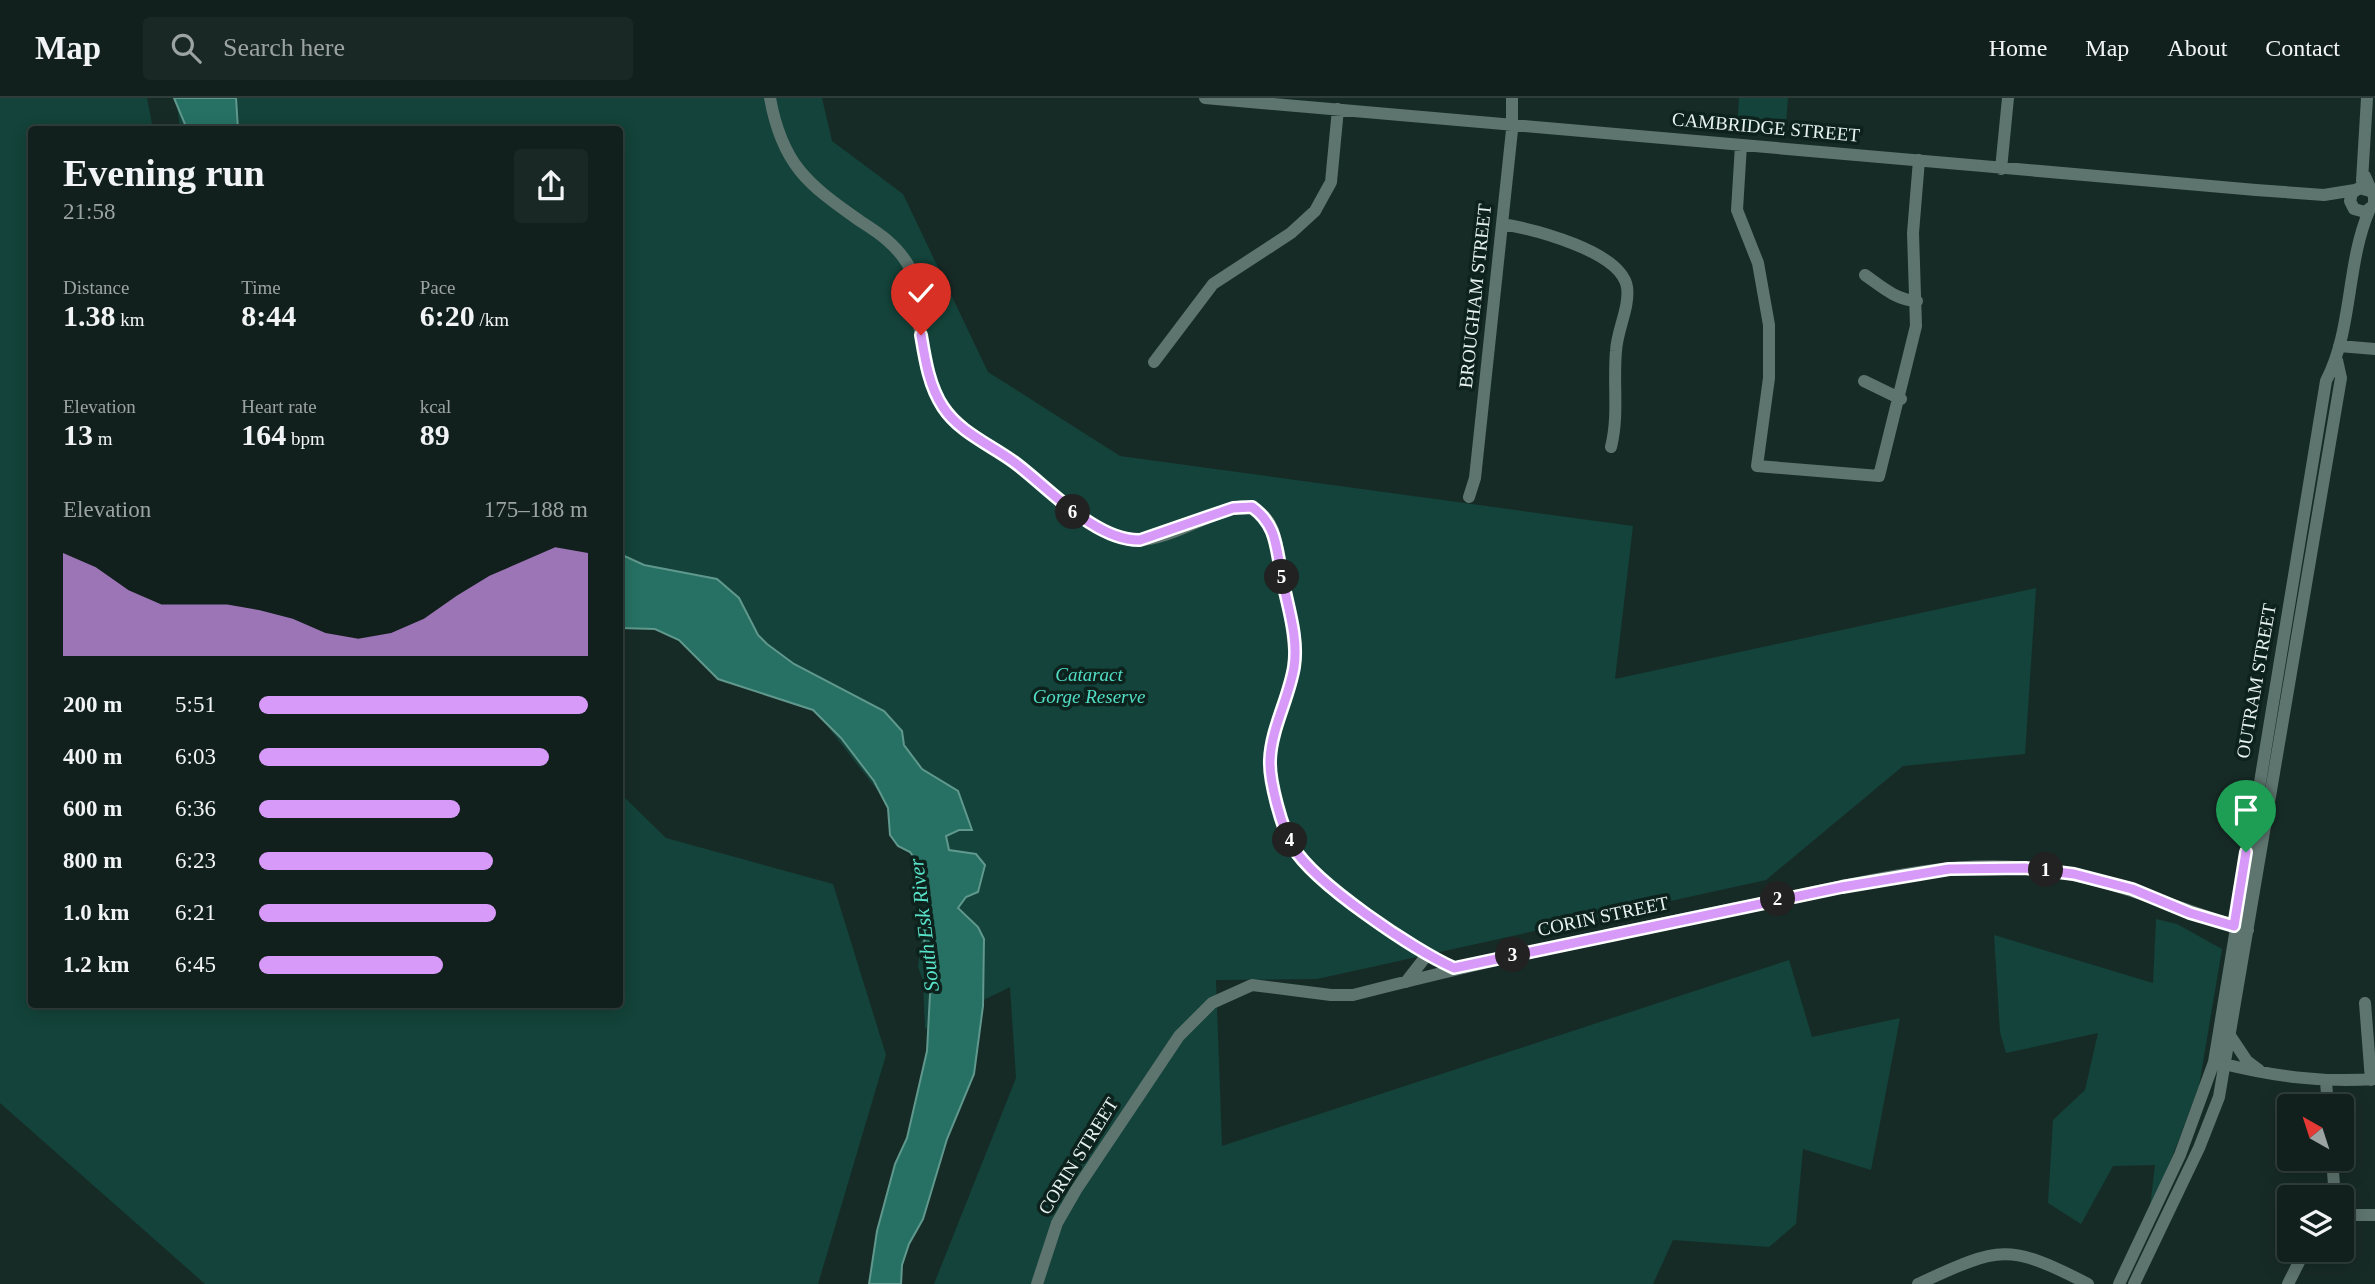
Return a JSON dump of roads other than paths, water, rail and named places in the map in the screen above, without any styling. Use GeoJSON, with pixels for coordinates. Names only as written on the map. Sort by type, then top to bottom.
{"type":"FeatureCollection","features":[{"type":"Feature","properties":{"kind":"street"},"geometry":{"type":"LineString","coordinates":[[770,98],[780,138],[799,172],[821,194],[888,240],[908,265],[917,287],[921,335],[934,390],[943,408],[959,425],[1014,462],[1081,517],[1125,538],[1152,538],[1242,506],[1252,507],[1272,527],[1294,651],[1288,696],[1270,762],[1284,828],[1293,847],[1306,863],[1376,920],[1427,955],[1454,968]]}},
{"type":"Feature","properties":{"kind":"street","name":"CAMBRIDGE STREET"},"geometry":{"type":"LineString","coordinates":[[1205,98],[2323,195],[2366,189]]}},
{"type":"Feature","properties":{"kind":"street","name":"BROUGHAM STREET"},"geometry":{"type":"LineString","coordinates":[[1469,497],[1475,478],[1502,224],[1512,98]]}},
{"type":"Feature","properties":{"kind":"street"},"geometry":{"type":"LineString","coordinates":[[2001,169],[2008,98]]}},
{"type":"Feature","properties":{"kind":"street"},"geometry":{"type":"LineString","coordinates":[[2352,207],[2350,197],[2366,189],[2367,98]]}},
{"type":"Feature","properties":{"kind":"street"},"geometry":{"type":"LineString","coordinates":[[1154,362],[1221,277],[1291,233],[1315,211],[1331,182],[1338,109]]}},
{"type":"Feature","properties":{"kind":"street"},"geometry":{"type":"LineString","coordinates":[[1741,145],[1738,219],[1758,264],[1769,326],[1769,378],[1757,467],[1879,476],[1914,343],[1917,301],[1913,233],[1919,160]]}},
{"type":"Feature","properties":{"kind":"street","name":"OUTRAM STREET"},"geometry":{"type":"LineString","coordinates":[[2134,1284],[2199,1147],[2219,1097],[2234,926],[2326,381],[2337,360],[2357,240],[2372,209],[2366,189]]}},
{"type":"Feature","properties":{"kind":"street","name":"CAMBRIDGE STREET"},"geometry":{"type":"LineString","coordinates":[[2323,195],[2361,212],[2372,209]]}},
{"type":"Feature","properties":{"kind":"street","name":"OUTRAM STREET"},"geometry":{"type":"LineString","coordinates":[[2352,207],[2357,240]]}},
{"type":"Feature","properties":{"kind":"street"},"geometry":{"type":"LineString","coordinates":[[1502,224],[1559,238],[1609,262],[1624,279],[1627,295],[1616,346],[1617,415],[1611,447]]}},
{"type":"Feature","properties":{"kind":"street"},"geometry":{"type":"LineString","coordinates":[[1865,275],[1891,294],[1905,300],[1917,301]]}},
{"type":"Feature","properties":{"kind":"street"},"geometry":{"type":"LineString","coordinates":[[2339,346],[2375,349]]}},
{"type":"Feature","properties":{"kind":"street","name":"OUTRAM STREET"},"geometry":{"type":"LineString","coordinates":[[2119,1284],[2180,1155],[2231,1037],[2341,378],[2337,360]]}},
{"type":"Feature","properties":{"kind":"street"},"geometry":{"type":"LineString","coordinates":[[1864,381],[1901,399]]}},
{"type":"Feature","properties":{"kind":"street","name":"CORIN STREET"},"geometry":{"type":"LineString","coordinates":[[1037,1284],[1057,1223],[1076,1190],[1179,1036],[1212,1003],[1252,985],[1331,995],[1353,995],[1454,968],[1842,887],[1949,869],[2025,868],[2074,874],[2132,889],[2190,913],[2248,930]]}},
{"type":"Feature","properties":{"kind":"street"},"geometry":{"type":"LineString","coordinates":[[1405,982],[1427,955]]}},
{"type":"Feature","properties":{"kind":"street"},"geometry":{"type":"LineString","coordinates":[[2220,1063],[2264,1074],[2326,1082],[2373,1080],[2365,1003]]}},
{"type":"Feature","properties":{"kind":"street"},"geometry":{"type":"LineString","coordinates":[[2231,1037],[2247,1061],[2264,1074]]}},
{"type":"Feature","properties":{"kind":"street"},"geometry":{"type":"LineString","coordinates":[[2326,1082],[2327,1094]]}},
{"type":"Feature","properties":{"kind":"street"},"geometry":{"type":"LineString","coordinates":[[2354,1215],[2375,1215]]}},
{"type":"Feature","properties":{"kind":"street"},"geometry":{"type":"LineString","coordinates":[[1918,1284],[1981,1256],[2012,1252],[2088,1284]]}},
{"type":"Feature","properties":{"kind":"street"},"geometry":{"type":"LineString","coordinates":[[2288,1284],[2299,1262]]}},
{"type":"Feature","properties":{"kind":"park label","name":"Cataract Gorge Reserve"},"geometry":{"type":"Point","coordinates":[1089,685]}},
{"type":"Feature","properties":{"kind":"water label","name":"South Esk River"},"geometry":{"type":"Point","coordinates":[924,925]}}]}
